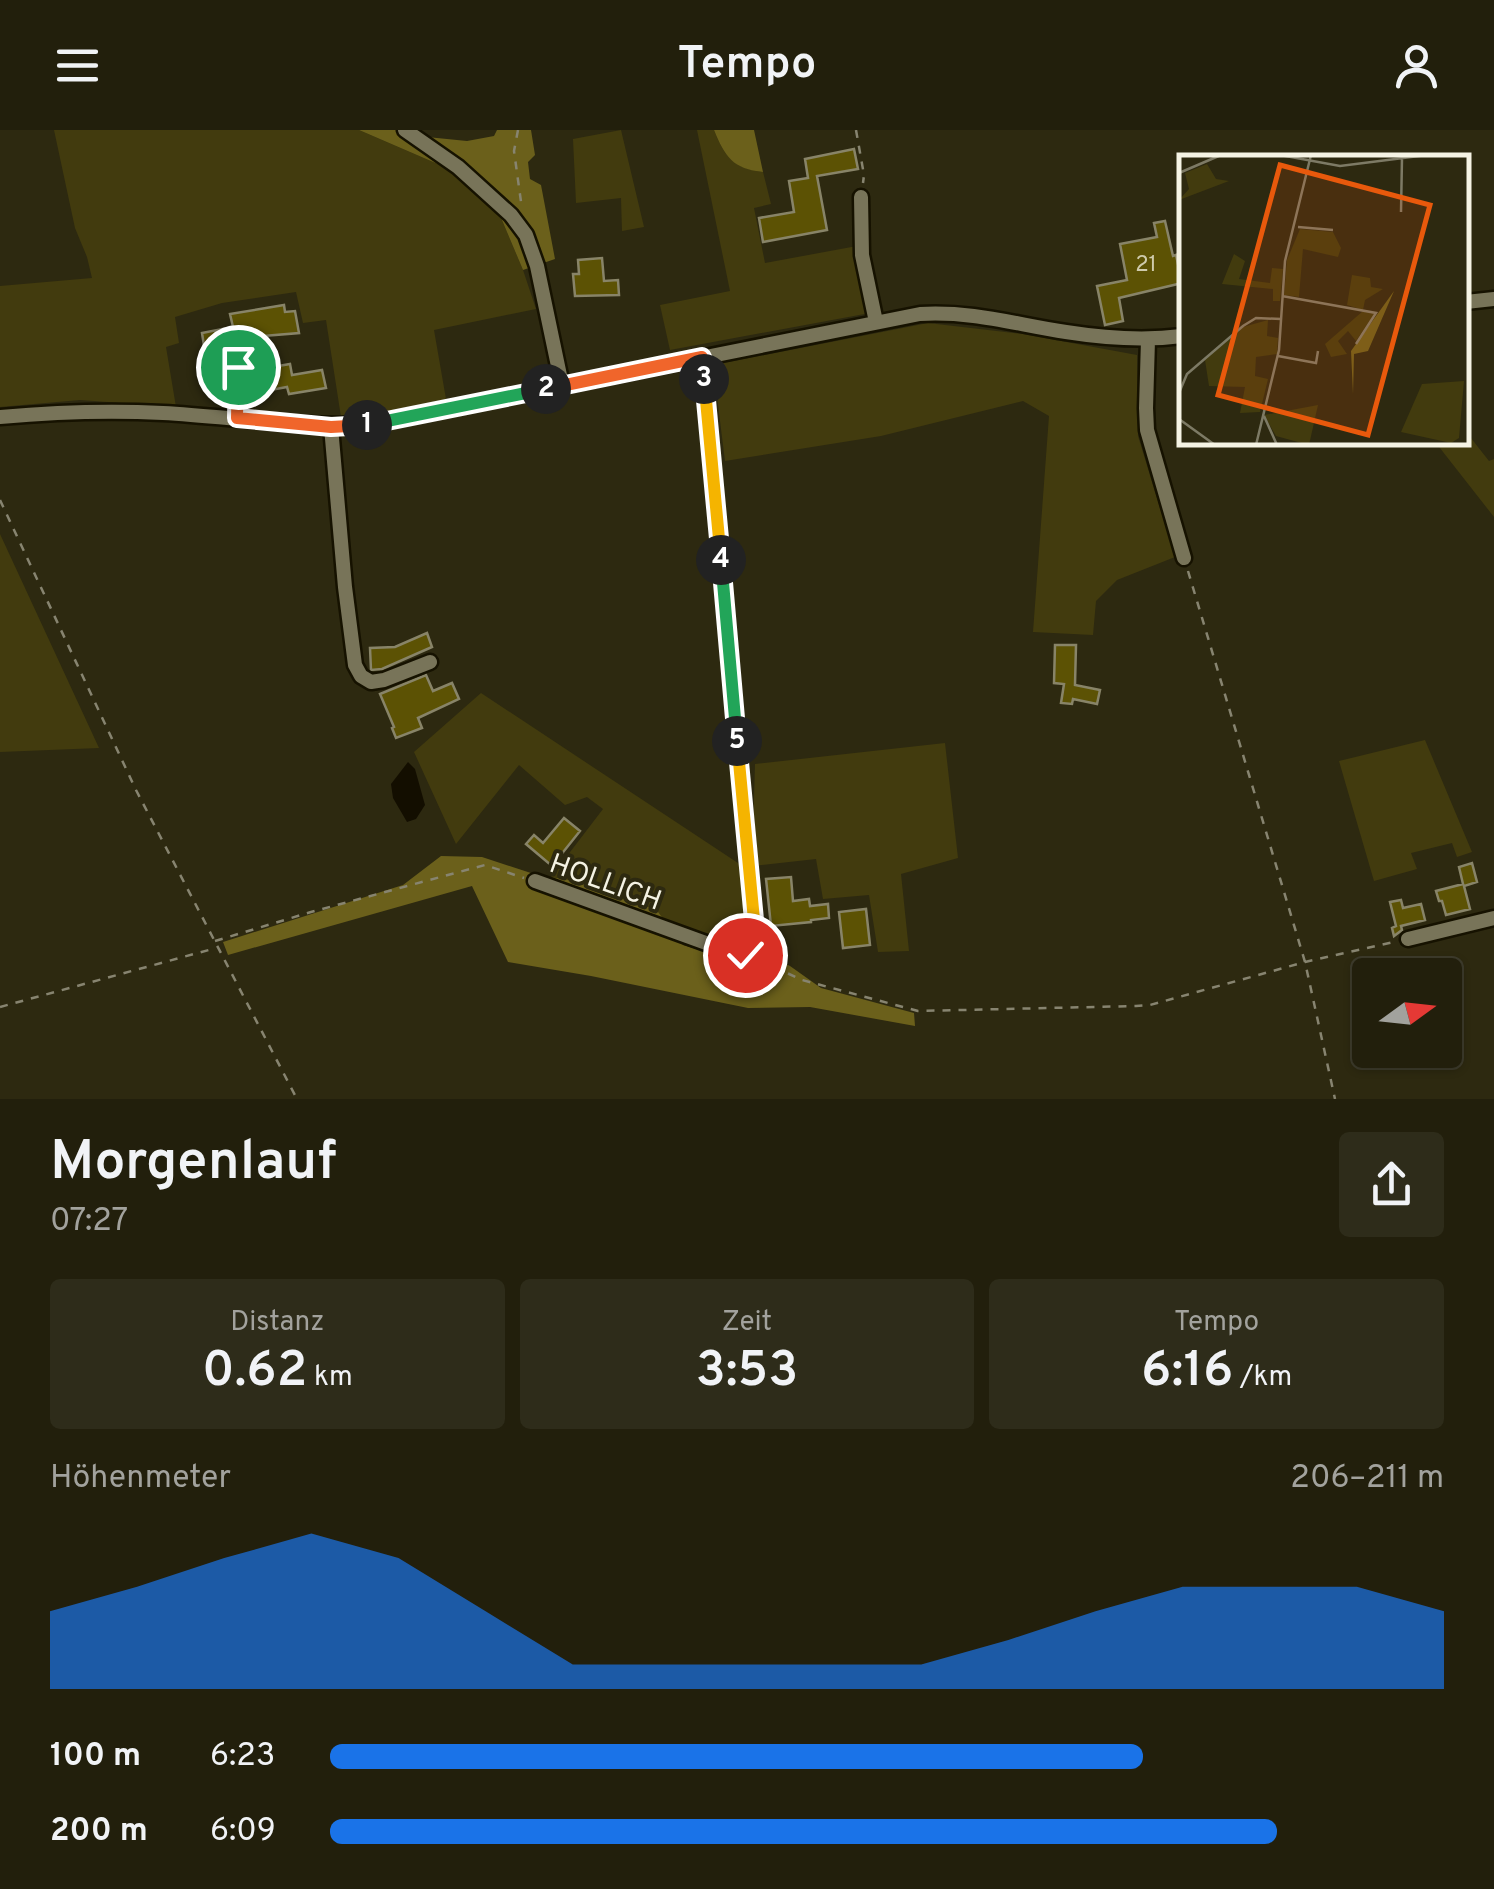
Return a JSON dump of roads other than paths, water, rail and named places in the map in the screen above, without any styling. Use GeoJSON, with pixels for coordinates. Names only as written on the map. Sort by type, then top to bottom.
{"type":"FeatureCollection","features":[{"type":"Feature","properties":{"kind":"street"},"geometry":{"type":"LineString","coordinates":[[405,130],[458,167],[526,235],[537,266],[562,386]]}},
{"type":"Feature","properties":{"kind":"street"},"geometry":{"type":"LineString","coordinates":[[861,197],[862,255],[876,322]]}},
{"type":"Feature","properties":{"kind":"street"},"geometry":{"type":"LineString","coordinates":[[1469,302],[1494,300]]}},
{"type":"Feature","properties":{"kind":"street"},"geometry":{"type":"LineString","coordinates":[[0,417],[103,410],[331,427],[372,424],[920,314],[954,312],[1068,333],[1148,340],[1179,336]]}},
{"type":"Feature","properties":{"kind":"street"},"geometry":{"type":"LineString","coordinates":[[1148,340],[1148,430],[1184,558]]}},
{"type":"Feature","properties":{"kind":"street"},"geometry":{"type":"LineString","coordinates":[[237,418],[238,367],[252,350]]}},
{"type":"Feature","properties":{"kind":"street","name":"HOLLICH"},"geometry":{"type":"LineString","coordinates":[[535,882],[739,955],[750,952],[756,941],[702,357]]}},
{"type":"Feature","properties":{"kind":"street"},"geometry":{"type":"LineString","coordinates":[[331,427],[355,665],[361,676],[372,682],[430,662]]}},
{"type":"Feature","properties":{"kind":"street"},"geometry":{"type":"LineString","coordinates":[[1408,939],[1494,918]]}}]}
